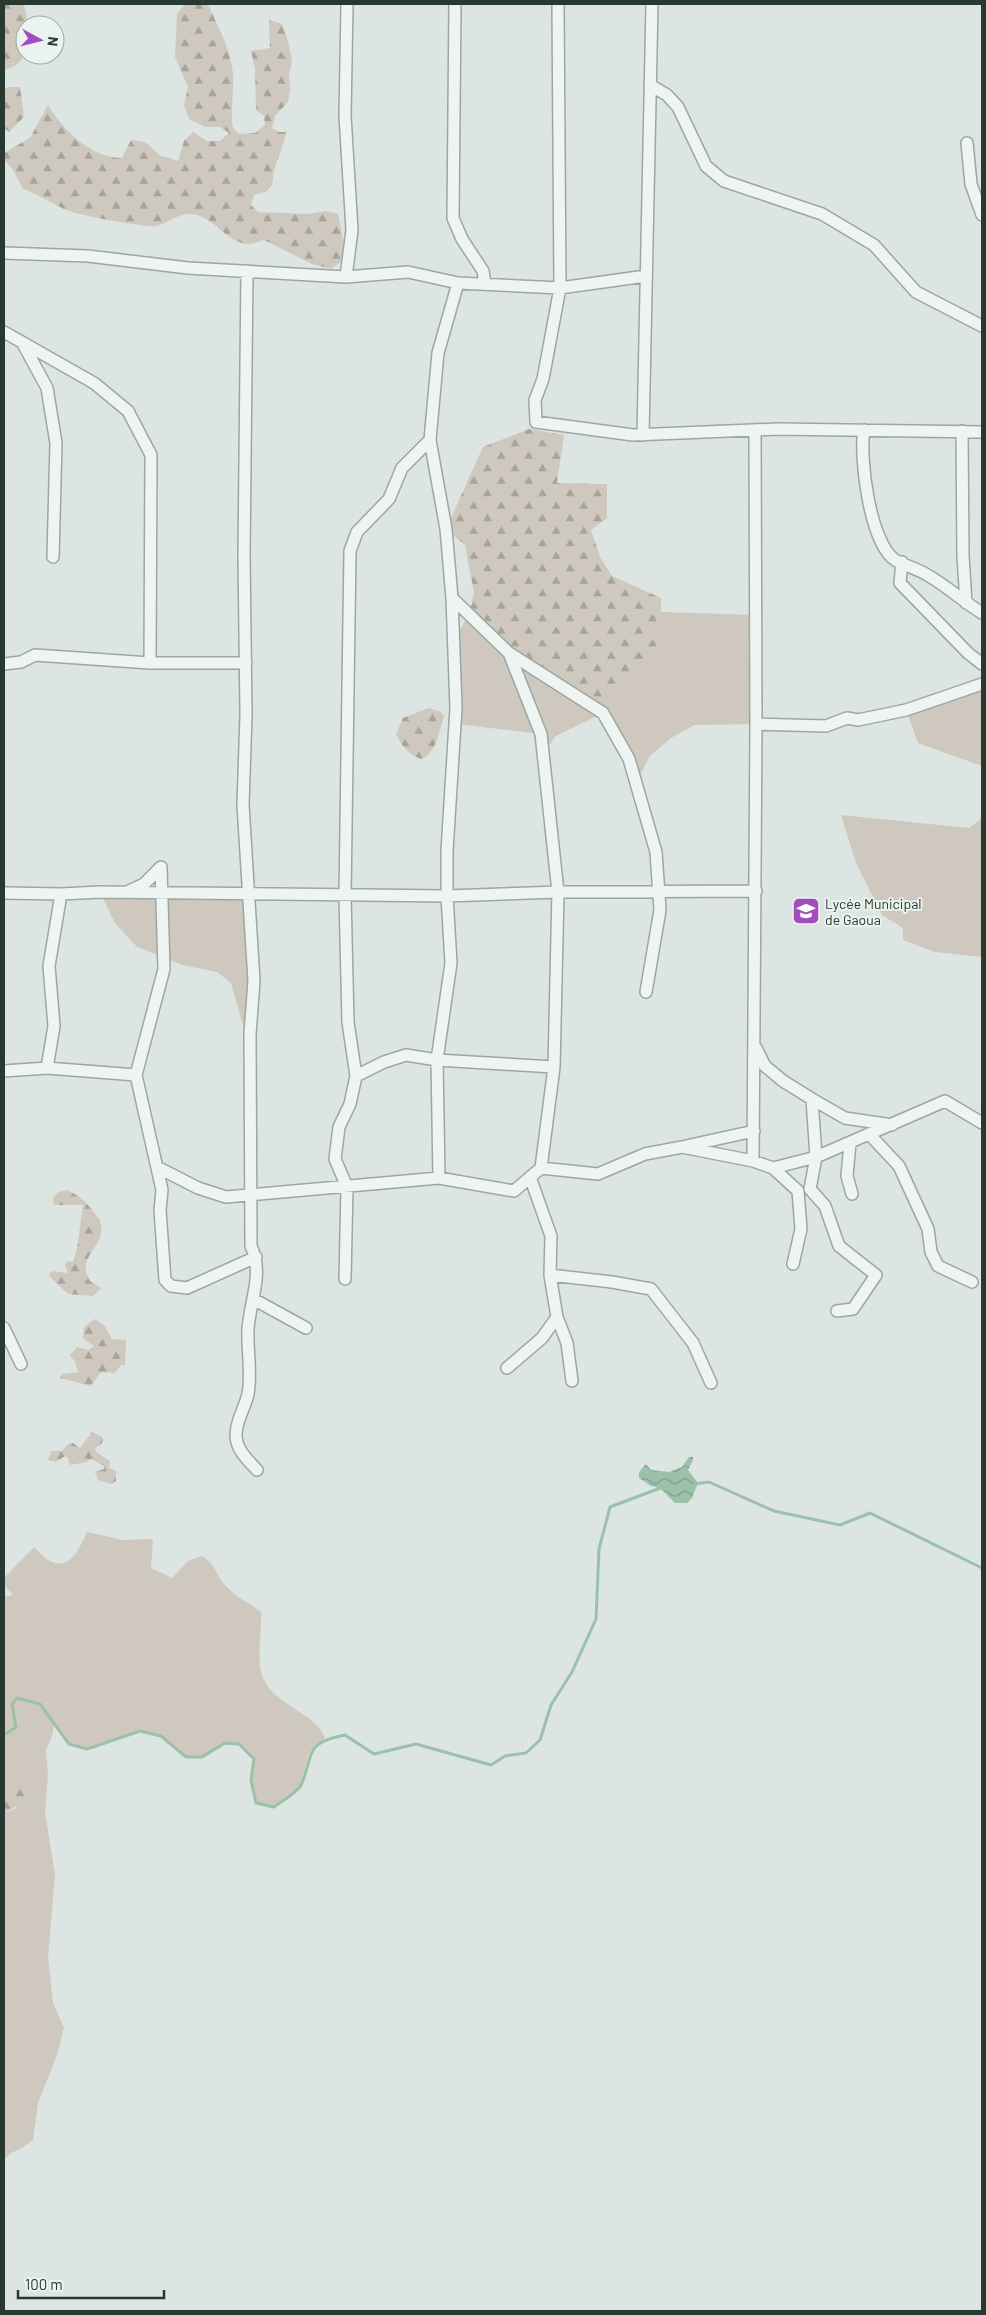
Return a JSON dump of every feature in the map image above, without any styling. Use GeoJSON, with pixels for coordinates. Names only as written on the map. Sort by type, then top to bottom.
{"type":"FeatureCollection","features":[{"type":"Feature","properties":{"kind":"street"},"geometry":{"type":"LineString","coordinates":[[346,277],[352,230],[345,116],[347,4]]}},
{"type":"Feature","properties":{"kind":"street"},"geometry":{"type":"LineString","coordinates":[[455,4],[453,218],[462,239],[483,271],[485,284]]}},
{"type":"Feature","properties":{"kind":"street"},"geometry":{"type":"LineString","coordinates":[[558,4],[560,288],[543,378],[535,400],[536,422],[643,435],[755,430],[982,432]]}},
{"type":"Feature","properties":{"kind":"street"},"geometry":{"type":"LineString","coordinates":[[643,435],[652,4]]}},
{"type":"Feature","properties":{"kind":"street"},"geometry":{"type":"LineString","coordinates":[[650,85],[667,95],[678,107],[706,166],[724,181],[822,214],[874,245],[916,292],[982,326]]}},
{"type":"Feature","properties":{"kind":"street"},"geometry":{"type":"LineString","coordinates":[[967,143],[971,184],[982,215]]}},
{"type":"Feature","properties":{"kind":"street"},"geometry":{"type":"LineString","coordinates":[[4,254],[88,256],[188,268],[346,277],[408,272],[458,283],[560,288],[646,276]]}},
{"type":"Feature","properties":{"kind":"street"},"geometry":{"type":"LineString","coordinates":[[247,271],[244,548],[246,663],[243,805],[254,981],[250,1034],[251,1246],[256,1257],[257,1284],[249,1317],[250,1364],[248,1396],[238,1420],[236,1436],[240,1450],[257,1470]]}},
{"type":"Feature","properties":{"kind":"street"},"geometry":{"type":"LineString","coordinates":[[439,1178],[437,1060],[450,963],[447,851],[456,724],[452,598],[446,529],[430,440],[438,353],[458,283]]}},
{"type":"Feature","properties":{"kind":"street"},"geometry":{"type":"LineString","coordinates":[[4,332],[94,383],[128,411],[151,455],[150,663]]}},
{"type":"Feature","properties":{"kind":"street"},"geometry":{"type":"LineString","coordinates":[[22,342],[47,388],[56,443],[53,557]]}},
{"type":"Feature","properties":{"kind":"street"},"geometry":{"type":"LineString","coordinates":[[753,1161],[756,892],[755,430]]}},
{"type":"Feature","properties":{"kind":"street"},"geometry":{"type":"LineString","coordinates":[[864,430],[861,447],[868,499],[882,542],[894,559],[929,576],[982,613]]}},
{"type":"Feature","properties":{"kind":"street"},"geometry":{"type":"LineString","coordinates":[[962,431],[963,556],[966,603]]}},
{"type":"Feature","properties":{"kind":"street"},"geometry":{"type":"LineString","coordinates":[[345,1279],[347,1187],[335,1159],[339,1127],[350,1104],[356,1076],[348,1022],[345,895],[350,551],[357,532],[389,499],[402,468],[430,440]]}},
{"type":"Feature","properties":{"kind":"street"},"geometry":{"type":"LineString","coordinates":[[902,562],[900,583],[968,653],[982,664]]}},
{"type":"Feature","properties":{"kind":"street"},"geometry":{"type":"LineString","coordinates":[[452,598],[508,653],[604,713],[629,759],[656,852],[657,892],[660,910],[646,992]]}},
{"type":"Feature","properties":{"kind":"street"},"geometry":{"type":"LineString","coordinates":[[157,1167],[198,1188],[226,1197],[439,1178],[514,1191],[541,1168],[554,1067],[558,892],[541,734],[508,653]]}},
{"type":"Feature","properties":{"kind":"street"},"geometry":{"type":"LineString","coordinates":[[4,664],[21,662],[35,655],[150,663],[246,663]]}},
{"type":"Feature","properties":{"kind":"street"},"geometry":{"type":"LineString","coordinates":[[756,724],[826,726],[847,718],[858,720],[906,710],[982,684]]}},
{"type":"Feature","properties":{"kind":"street"},"geometry":{"type":"LineString","coordinates":[[129,892],[144,884],[161,867],[164,969],[136,1075],[162,1190],[160,1210],[165,1280],[171,1286],[186,1288],[256,1257]]}},
{"type":"Feature","properties":{"kind":"street"},"geometry":{"type":"LineString","coordinates":[[4,893],[163,892],[447,896],[558,892],[756,892]]}},
{"type":"Feature","properties":{"kind":"street"},"geometry":{"type":"LineString","coordinates":[[47,1068],[54,1026],[49,966],[61,894]]}},
{"type":"Feature","properties":{"kind":"street"},"geometry":{"type":"LineString","coordinates":[[754,1044],[765,1066],[783,1081],[812,1099],[845,1118],[892,1125]]}},
{"type":"Feature","properties":{"kind":"street"},"geometry":{"type":"LineString","coordinates":[[356,1076],[384,1062],[406,1056],[437,1060],[554,1067]]}},
{"type":"Feature","properties":{"kind":"street"},"geometry":{"type":"LineString","coordinates":[[4,1071],[47,1068],[136,1075]]}},
{"type":"Feature","properties":{"kind":"street"},"geometry":{"type":"LineString","coordinates":[[812,1099],[816,1157],[810,1189],[825,1206],[839,1246],[876,1275],[853,1309],[838,1311]]}},
{"type":"Feature","properties":{"kind":"street"},"geometry":{"type":"LineString","coordinates":[[773,1168],[816,1157],[945,1101],[982,1123]]}},
{"type":"Feature","properties":{"kind":"street"},"geometry":{"type":"LineString","coordinates":[[541,1168],[598,1174],[645,1154],[754,1131]]}},
{"type":"Feature","properties":{"kind":"street"},"geometry":{"type":"LineString","coordinates":[[870,1135],[900,1166],[928,1229],[931,1252],[938,1266],[972,1282]]}},
{"type":"Feature","properties":{"kind":"street"},"geometry":{"type":"LineString","coordinates":[[850,1143],[846,1176],[852,1194]]}},
{"type":"Feature","properties":{"kind":"street"},"geometry":{"type":"LineString","coordinates":[[682,1147],[753,1161],[773,1168],[798,1191],[801,1229],[793,1264]]}},
{"type":"Feature","properties":{"kind":"street"},"geometry":{"type":"LineString","coordinates":[[530,1177],[550,1236],[550,1275],[557,1317],[567,1344],[572,1380]]}},
{"type":"Feature","properties":{"kind":"street"},"geometry":{"type":"LineString","coordinates":[[550,1275],[612,1282],[651,1289],[693,1343],[711,1383]]}},
{"type":"Feature","properties":{"kind":"street"},"geometry":{"type":"LineString","coordinates":[[254,1300],[306,1328]]}},
{"type":"Feature","properties":{"kind":"street"},"geometry":{"type":"LineString","coordinates":[[507,1368],[542,1338],[557,1317]]}},
{"type":"Feature","properties":{"kind":"street"},"geometry":{"type":"LineString","coordinates":[[4,1328],[20,1364]]}},
{"type":"Feature","properties":{"kind":"green space"},"geometry":{"type":"Polygon","coordinates":[[[4,4],[24,4],[26,15],[15,15],[15,65],[4,70],[4,4]]]}},
{"type":"Feature","properties":{"kind":"green space"},"geometry":{"type":"Polygon","coordinates":[[[185,4],[208,4],[223,38],[233,74],[233,128],[239,134],[255,133],[265,125],[264,116],[256,110],[255,69],[251,51],[270,48],[269,20],[282,24],[292,61],[289,75],[290,90],[288,102],[275,116],[272,128],[279,132],[287,132],[274,170],[272,186],[265,192],[254,195],[251,205],[258,212],[308,214],[326,211],[338,214],[343,240],[342,261],[331,269],[312,264],[264,240],[251,244],[241,243],[234,240],[208,220],[193,214],[182,215],[154,226],[109,220],[72,212],[23,189],[13,170],[4,160],[4,153],[30,138],[48,105],[62,124],[79,141],[99,153],[111,157],[122,158],[131,140],[145,142],[161,156],[178,161],[184,141],[193,132],[207,141],[220,141],[229,133],[220,127],[205,127],[189,119],[184,105],[188,87],[175,57],[177,14],[185,4]]]}},
{"type":"Feature","properties":{"kind":"green space"},"geometry":{"type":"Polygon","coordinates":[[[20,87],[24,117],[9,132],[4,128],[4,89],[20,87]]]}},
{"type":"Feature","properties":{"kind":"green space"},"geometry":{"type":"Polygon","coordinates":[[[529,429],[564,435],[557,483],[607,484],[607,518],[591,530],[600,557],[612,576],[661,598],[661,630],[655,653],[643,674],[609,697],[579,697],[509,653],[469,615],[474,593],[465,545],[446,529],[483,447],[529,429]]]}},
{"type":"Feature","properties":{"kind":"green space"},"geometry":{"type":"Polygon","coordinates":[[[661,612],[756,615],[756,724],[694,725],[671,738],[650,756],[636,783],[603,713],[556,736],[543,753],[541,734],[456,724],[454,639],[469,615],[628,683],[643,674],[661,630],[661,612]]]}},
{"type":"Feature","properties":{"kind":"green space"},"geometry":{"type":"Polygon","coordinates":[[[982,684],[982,766],[918,743],[906,710],[982,684]]]}},
{"type":"Feature","properties":{"kind":"green space"},"geometry":{"type":"Polygon","coordinates":[[[429,708],[441,712],[444,716],[434,747],[431,752],[421,759],[412,755],[406,749],[396,734],[403,718],[429,708]]]}},
{"type":"Feature","properties":{"kind":"green space"},"geometry":{"type":"Polygon","coordinates":[[[841,815],[969,828],[982,818],[982,957],[935,952],[903,940],[903,928],[882,915],[856,863],[841,815]]]}},
{"type":"Feature","properties":{"kind":"green space"},"geometry":{"type":"Polygon","coordinates":[[[100,892],[247,893],[250,1034],[243,1025],[231,983],[217,972],[183,965],[137,947],[115,923],[100,892]]]}},
{"type":"Feature","properties":{"kind":"green space"},"geometry":{"type":"Polygon","coordinates":[[[67,1190],[85,1202],[94,1212],[100,1223],[101,1232],[99,1240],[87,1262],[86,1271],[90,1281],[101,1288],[93,1296],[68,1294],[49,1274],[53,1271],[68,1273],[65,1265],[67,1261],[73,1262],[77,1249],[83,1205],[54,1205],[53,1197],[59,1192],[67,1190]]]}},
{"type":"Feature","properties":{"kind":"green space"},"geometry":{"type":"Polygon","coordinates":[[[95,1319],[105,1326],[112,1339],[126,1340],[125,1365],[121,1365],[114,1374],[110,1372],[100,1373],[91,1386],[60,1378],[62,1374],[79,1372],[70,1355],[77,1347],[88,1350],[94,1346],[83,1338],[84,1327],[95,1319]]]}},
{"type":"Feature","properties":{"kind":"green space"},"geometry":{"type":"Polygon","coordinates":[[[92,1432],[103,1439],[102,1443],[95,1448],[96,1452],[110,1461],[109,1468],[116,1471],[116,1481],[111,1484],[98,1480],[95,1472],[104,1469],[104,1466],[91,1459],[87,1462],[70,1465],[68,1458],[65,1456],[56,1462],[48,1460],[51,1451],[62,1451],[69,1443],[73,1443],[80,1448],[92,1432]]]}},
{"type":"Feature","properties":{"kind":"green space"},"geometry":{"type":"Polygon","coordinates":[[[87,1532],[123,1540],[153,1539],[151,1568],[172,1578],[188,1561],[202,1556],[207,1559],[222,1582],[230,1590],[261,1612],[260,1664],[263,1678],[269,1688],[312,1721],[325,1738],[309,1754],[300,1787],[274,1807],[256,1803],[251,1780],[254,1759],[239,1744],[225,1743],[202,1757],[186,1757],[161,1736],[140,1731],[87,1749],[69,1744],[54,1725],[46,1750],[48,1776],[45,1812],[55,1875],[48,1958],[53,2003],[64,2028],[57,2055],[38,2103],[33,2140],[4,2159],[4,1814],[16,1808],[16,1782],[4,1788],[4,1597],[13,1595],[4,1585],[4,1578],[34,1547],[52,1562],[59,1564],[66,1562],[77,1551],[87,1532]]]}},
{"type":"Feature","properties":{"kind":"green space"},"geometry":{"type":"Polygon","coordinates":[[[16,1782],[28,1792],[29,1797],[4,1814],[4,1788],[16,1782]]]}},
{"type":"Feature","properties":{"kind":"water"},"geometry":{"type":"Polygon","coordinates":[[[689,1457],[693,1457],[693,1460],[688,1470],[698,1483],[692,1498],[687,1503],[675,1503],[660,1488],[651,1486],[639,1478],[639,1472],[646,1464],[651,1470],[669,1472],[682,1467],[689,1457]]]}},
{"type":"Feature","properties":{"kind":"waterway"},"geometry":{"type":"LineString","coordinates":[[694,1484],[709,1482],[774,1511],[840,1525],[870,1513],[982,1568]]}},
{"type":"Feature","properties":{"kind":"waterway"},"geometry":{"type":"LineString","coordinates":[[4,1735],[16,1727],[12,1704],[17,1698],[40,1704],[69,1744],[87,1749],[140,1731],[161,1736],[186,1757],[202,1757],[225,1743],[239,1744],[254,1759],[251,1780],[256,1803],[274,1807],[299,1788],[312,1751],[316,1746],[332,1738],[345,1735],[374,1754],[416,1744],[491,1765],[505,1756],[526,1753],[540,1740],[551,1705],[572,1672],[596,1619],[599,1549],[610,1507],[663,1487]]}},
{"type":"Feature","properties":{"kind":"place","name":"Lycée Municipal de Gaoua"},"geometry":{"type":"Point","coordinates":[806,911]}}]}
